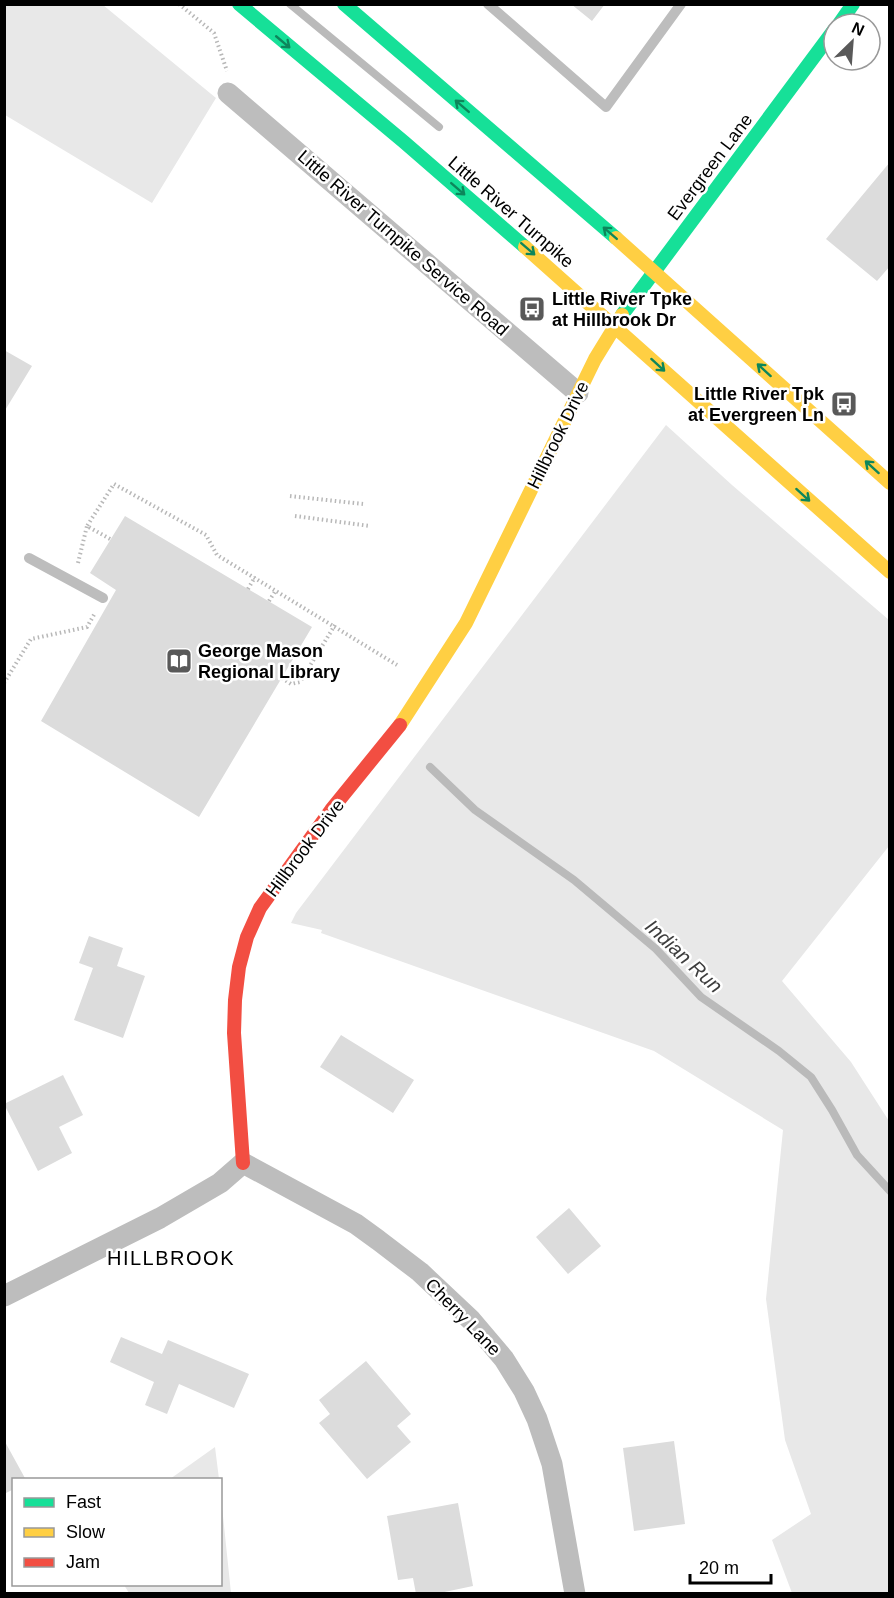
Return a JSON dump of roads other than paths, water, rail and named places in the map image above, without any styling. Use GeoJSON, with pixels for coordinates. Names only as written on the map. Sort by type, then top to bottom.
{"type":"FeatureCollection","features":[{"type":"Feature","properties":{"kind":"main road","name":"Little River Turnpike"},"geometry":{"type":"LineString","coordinates":[[238,4],[404,142],[890,572]]}},
{"type":"Feature","properties":{"kind":"main road"},"geometry":{"type":"LineString","coordinates":[[347,5],[655,272],[890,483]]}},
{"type":"Feature","properties":{"kind":"main road","name":"Evergreen Lane"},"geometry":{"type":"LineString","coordinates":[[614,326],[822,46]]}},
{"type":"Feature","properties":{"kind":"main road","name":"Hillbrook Drive"},"geometry":{"type":"LineString","coordinates":[[243,1163],[235,1078],[235,994],[241,952],[251,924],[260,908],[325,819],[398,729],[466,623],[578,393],[614,326]]}},
{"type":"Feature","properties":{"kind":"street","name":"Little River Turnpike Service Road"},"geometry":{"type":"LineString","coordinates":[[228,93],[578,393]]}},
{"type":"Feature","properties":{"kind":"street"},"geometry":{"type":"LineString","coordinates":[[4,1296],[160,1218],[220,1183],[243,1163]]}},
{"type":"Feature","properties":{"kind":"street","name":"Cherry Lane"},"geometry":{"type":"LineString","coordinates":[[243,1163],[356,1224],[378,1240],[420,1272],[471,1320],[504,1359],[524,1391],[537,1419],[552,1464],[575,1593]]}},
{"type":"Feature","properties":{"kind":"lane"},"geometry":{"type":"LineString","coordinates":[[488,4],[606,107],[681,4]]}},
{"type":"Feature","properties":{"kind":"lane"},"geometry":{"type":"LineString","coordinates":[[29,558],[103,598]]}},
{"type":"Feature","properties":{"kind":"waterway"},"geometry":{"type":"LineString","coordinates":[[290,4],[439,127]]}},
{"type":"Feature","properties":{"kind":"waterway","name":"Indian Run"},"geometry":{"type":"LineString","coordinates":[[430,767],[475,810],[574,880],[656,949],[701,997],[779,1051],[811,1077],[857,1155],[890,1191]]}},
{"type":"Feature","properties":{"kind":"place","name":"Little River Tpke at Hillbrook Dr"},"geometry":{"type":"Point","coordinates":[532,309]}},
{"type":"Feature","properties":{"kind":"place","name":"Little River Tpk at Evergreen Ln"},"geometry":{"type":"Point","coordinates":[844,404]}},
{"type":"Feature","properties":{"kind":"place","name":"George Mason Regional Library"},"geometry":{"type":"Point","coordinates":[179,661]}},
{"type":"Feature","properties":{"kind":"district","name":"HILLBROOK"},"geometry":{"type":"Point","coordinates":[171,1258]}}]}
